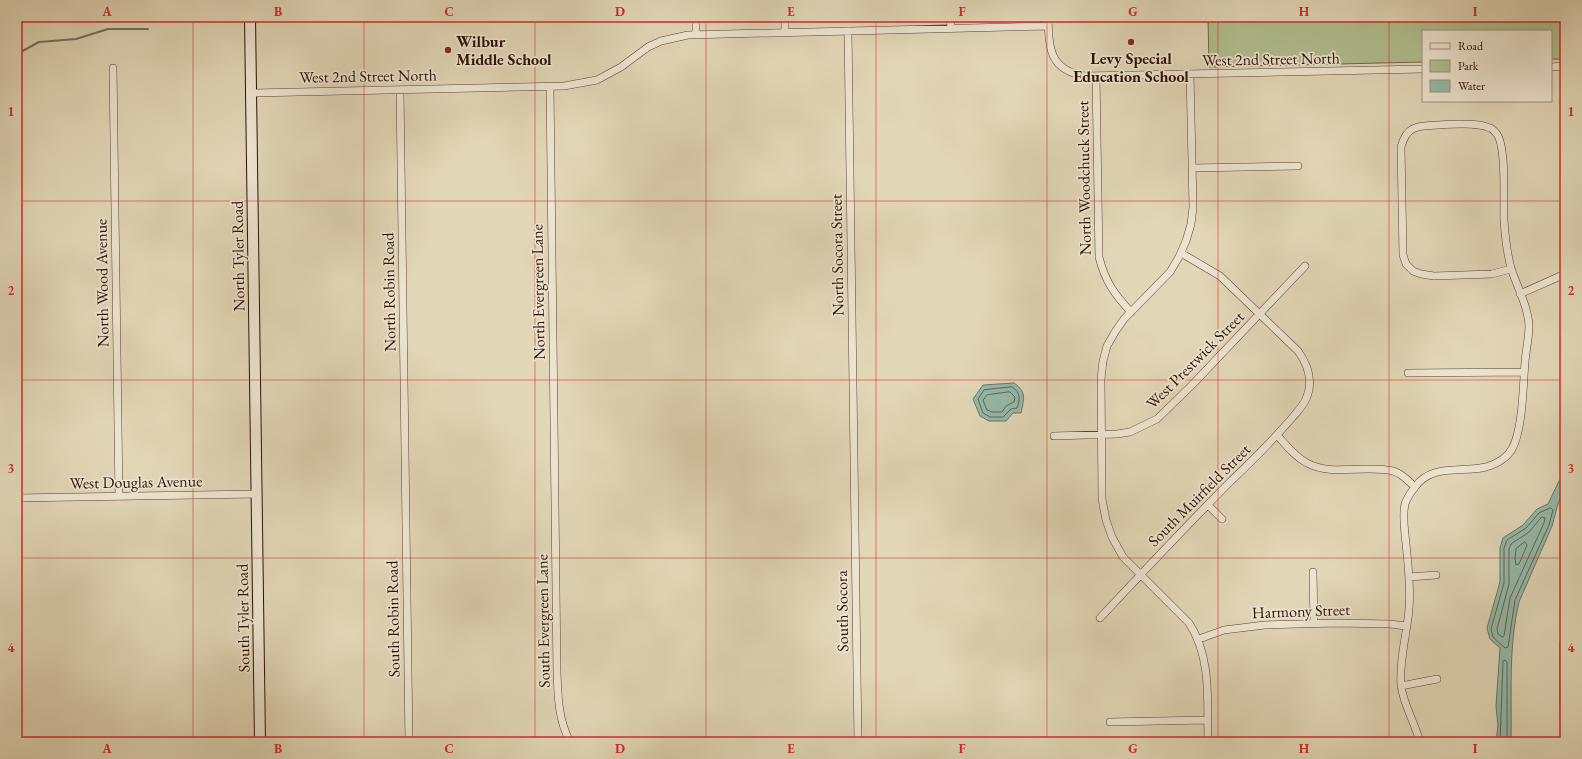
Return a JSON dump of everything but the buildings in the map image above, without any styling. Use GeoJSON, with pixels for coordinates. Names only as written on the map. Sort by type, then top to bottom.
{"type":"FeatureCollection","features":[{"type":"Feature","properties":{"kind":"main road","name":"North Tyler Road"},"geometry":{"type":"LineString","coordinates":[[250,17],[256,494]]}},
{"type":"Feature","properties":{"kind":"main road","name":"South Tyler Road"},"geometry":{"type":"LineString","coordinates":[[256,494],[260,742]]}},
{"type":"Feature","properties":{"kind":"street"},"geometry":{"type":"LineString","coordinates":[[696,17],[696,34]]}},
{"type":"Feature","properties":{"kind":"street"},"geometry":{"type":"LineString","coordinates":[[785,17],[785,32]]}},
{"type":"Feature","properties":{"kind":"street"},"geometry":{"type":"LineString","coordinates":[[950,17],[951,28]]}},
{"type":"Feature","properties":{"kind":"street"},"geometry":{"type":"LineString","coordinates":[[1048,17],[1050,49],[1052,56],[1057,63],[1064,70],[1074,74],[1096,76]]}},
{"type":"Feature","properties":{"kind":"street","name":"West 2nd Street North"},"geometry":{"type":"LineString","coordinates":[[251,93],[564,86],[597,80],[621,68],[648,47],[675,37],[696,34],[1048,26]]}},
{"type":"Feature","properties":{"kind":"street","name":"North Socora Street"},"geometry":{"type":"LineString","coordinates":[[848,31],[854,479]]}},
{"type":"Feature","properties":{"kind":"street"},"geometry":{"type":"LineString","coordinates":[[1552,67],[1565,66]]}},
{"type":"Feature","properties":{"kind":"street","name":"North Wood Avenue"},"geometry":{"type":"LineString","coordinates":[[113,68],[119,497]]}},
{"type":"Feature","properties":{"kind":"street","name":"West 2nd Street North"},"geometry":{"type":"LineString","coordinates":[[1096,76],[1422,69]]}},
{"type":"Feature","properties":{"kind":"street"},"geometry":{"type":"LineString","coordinates":[[1190,74],[1192,168],[1191,224],[1181,253],[1170,272],[1131,312],[1115,332],[1107,346],[1103,361],[1101,379],[1102,499],[1106,520],[1112,537],[1123,556],[1189,623],[1199,639],[1206,666],[1208,742]]}},
{"type":"Feature","properties":{"kind":"street","name":"North Woodchuck Street"},"geometry":{"type":"LineString","coordinates":[[1096,76],[1099,257],[1102,270],[1109,285],[1131,312]]}},
{"type":"Feature","properties":{"kind":"street","name":"North Evergreen Lane"},"geometry":{"type":"LineString","coordinates":[[550,87],[555,498]]}},
{"type":"Feature","properties":{"kind":"street","name":"North Robin Road"},"geometry":{"type":"LineString","coordinates":[[400,90],[406,495]]}},
{"type":"Feature","properties":{"kind":"street"},"geometry":{"type":"LineString","coordinates":[[1420,742],[1401,686],[1401,656],[1409,609],[1409,576],[1404,520],[1405,505],[1415,487],[1433,473],[1448,470],[1487,467],[1499,462],[1509,452],[1519,429],[1529,325],[1525,306],[1511,269],[1507,251],[1504,220],[1504,184],[1501,146],[1498,135],[1491,128],[1469,125],[1416,127],[1408,132],[1403,138],[1401,147],[1403,255],[1406,264],[1414,271],[1421,274],[1434,276],[1492,274],[1511,269]]}},
{"type":"Feature","properties":{"kind":"street"},"geometry":{"type":"LineString","coordinates":[[1192,168],[1298,166]]}},
{"type":"Feature","properties":{"kind":"street","name":"South Muirfield Street"},"geometry":{"type":"LineString","coordinates":[[1100,618],[1208,505],[1277,436],[1306,399],[1310,380],[1305,360],[1298,350],[1220,276],[1181,253]]}},
{"type":"Feature","properties":{"kind":"street","name":"West Prestwick Street"},"geometry":{"type":"LineString","coordinates":[[1054,436],[1117,434],[1130,432],[1157,419],[1192,385],[1305,266]]}},
{"type":"Feature","properties":{"kind":"street"},"geometry":{"type":"LineString","coordinates":[[1520,294],[1565,274]]}},
{"type":"Feature","properties":{"kind":"street"},"geometry":{"type":"LineString","coordinates":[[1408,373],[1524,372]]}},
{"type":"Feature","properties":{"kind":"street"},"geometry":{"type":"LineString","coordinates":[[1277,436],[1307,463],[1334,470],[1393,471],[1403,476],[1415,487]]}},
{"type":"Feature","properties":{"kind":"street","name":"South Socora"},"geometry":{"type":"LineString","coordinates":[[854,479],[858,742]]}},
{"type":"Feature","properties":{"kind":"street","name":"West Douglas Avenue"},"geometry":{"type":"LineString","coordinates":[[17,498],[256,494]]}},
{"type":"Feature","properties":{"kind":"street","name":"South Robin Road"},"geometry":{"type":"LineString","coordinates":[[406,495],[409,742]]}},
{"type":"Feature","properties":{"kind":"street","name":"South Evergreen Lane"},"geometry":{"type":"LineString","coordinates":[[555,498],[558,695],[562,723],[570,742]]}},
{"type":"Feature","properties":{"kind":"street"},"geometry":{"type":"LineString","coordinates":[[1208,505],[1222,519]]}},
{"type":"Feature","properties":{"kind":"street"},"geometry":{"type":"LineString","coordinates":[[1312,572],[1314,624]]}},
{"type":"Feature","properties":{"kind":"street"},"geometry":{"type":"LineString","coordinates":[[1409,576],[1436,574]]}},
{"type":"Feature","properties":{"kind":"street","name":"Harmony Street"},"geometry":{"type":"LineString","coordinates":[[1199,639],[1224,630],[1242,627],[1314,624],[1390,624],[1406,626]]}},
{"type":"Feature","properties":{"kind":"street"},"geometry":{"type":"LineString","coordinates":[[1564,742],[1565,703],[1563,647],[1565,633]]}},
{"type":"Feature","properties":{"kind":"street"},"geometry":{"type":"LineString","coordinates":[[1401,686],[1437,679]]}},
{"type":"Feature","properties":{"kind":"street"},"geometry":{"type":"LineString","coordinates":[[1110,722],[1207,720]]}},
{"type":"Feature","properties":{"kind":"green space"},"geometry":{"type":"Polygon","coordinates":[[[1208,17],[1565,17],[1565,59],[1552,59],[1552,30],[1422,30],[1422,62],[1209,67],[1208,17]]]}},
{"type":"Feature","properties":{"kind":"water"},"geometry":{"type":"Polygon","coordinates":[[[1014,383],[1018,386],[1024,396],[1021,413],[1013,413],[1006,421],[989,421],[980,416],[973,399],[983,385],[1014,383]]]}},
{"type":"Feature","properties":{"kind":"water"},"geometry":{"type":"Polygon","coordinates":[[[1560,479],[1565,479],[1565,487],[1558,504],[1552,526],[1519,602],[1513,637],[1512,654],[1511,742],[1496,742],[1498,725],[1496,706],[1500,648],[1490,639],[1487,628],[1500,582],[1500,548],[1503,538],[1523,525],[1537,509],[1548,504],[1560,479]]]}},
{"type":"Feature","properties":{"kind":"waterway"},"geometry":{"type":"LineString","coordinates":[[17,54],[39,42],[76,39],[108,29],[148,29]]}},
{"type":"Feature","properties":{"kind":"place","name":"Levy Special Education School"},"geometry":{"type":"Point","coordinates":[1131,42]}},
{"type":"Feature","properties":{"kind":"place","name":"Wilbur Middle School"},"geometry":{"type":"Point","coordinates":[448,50]}}]}
